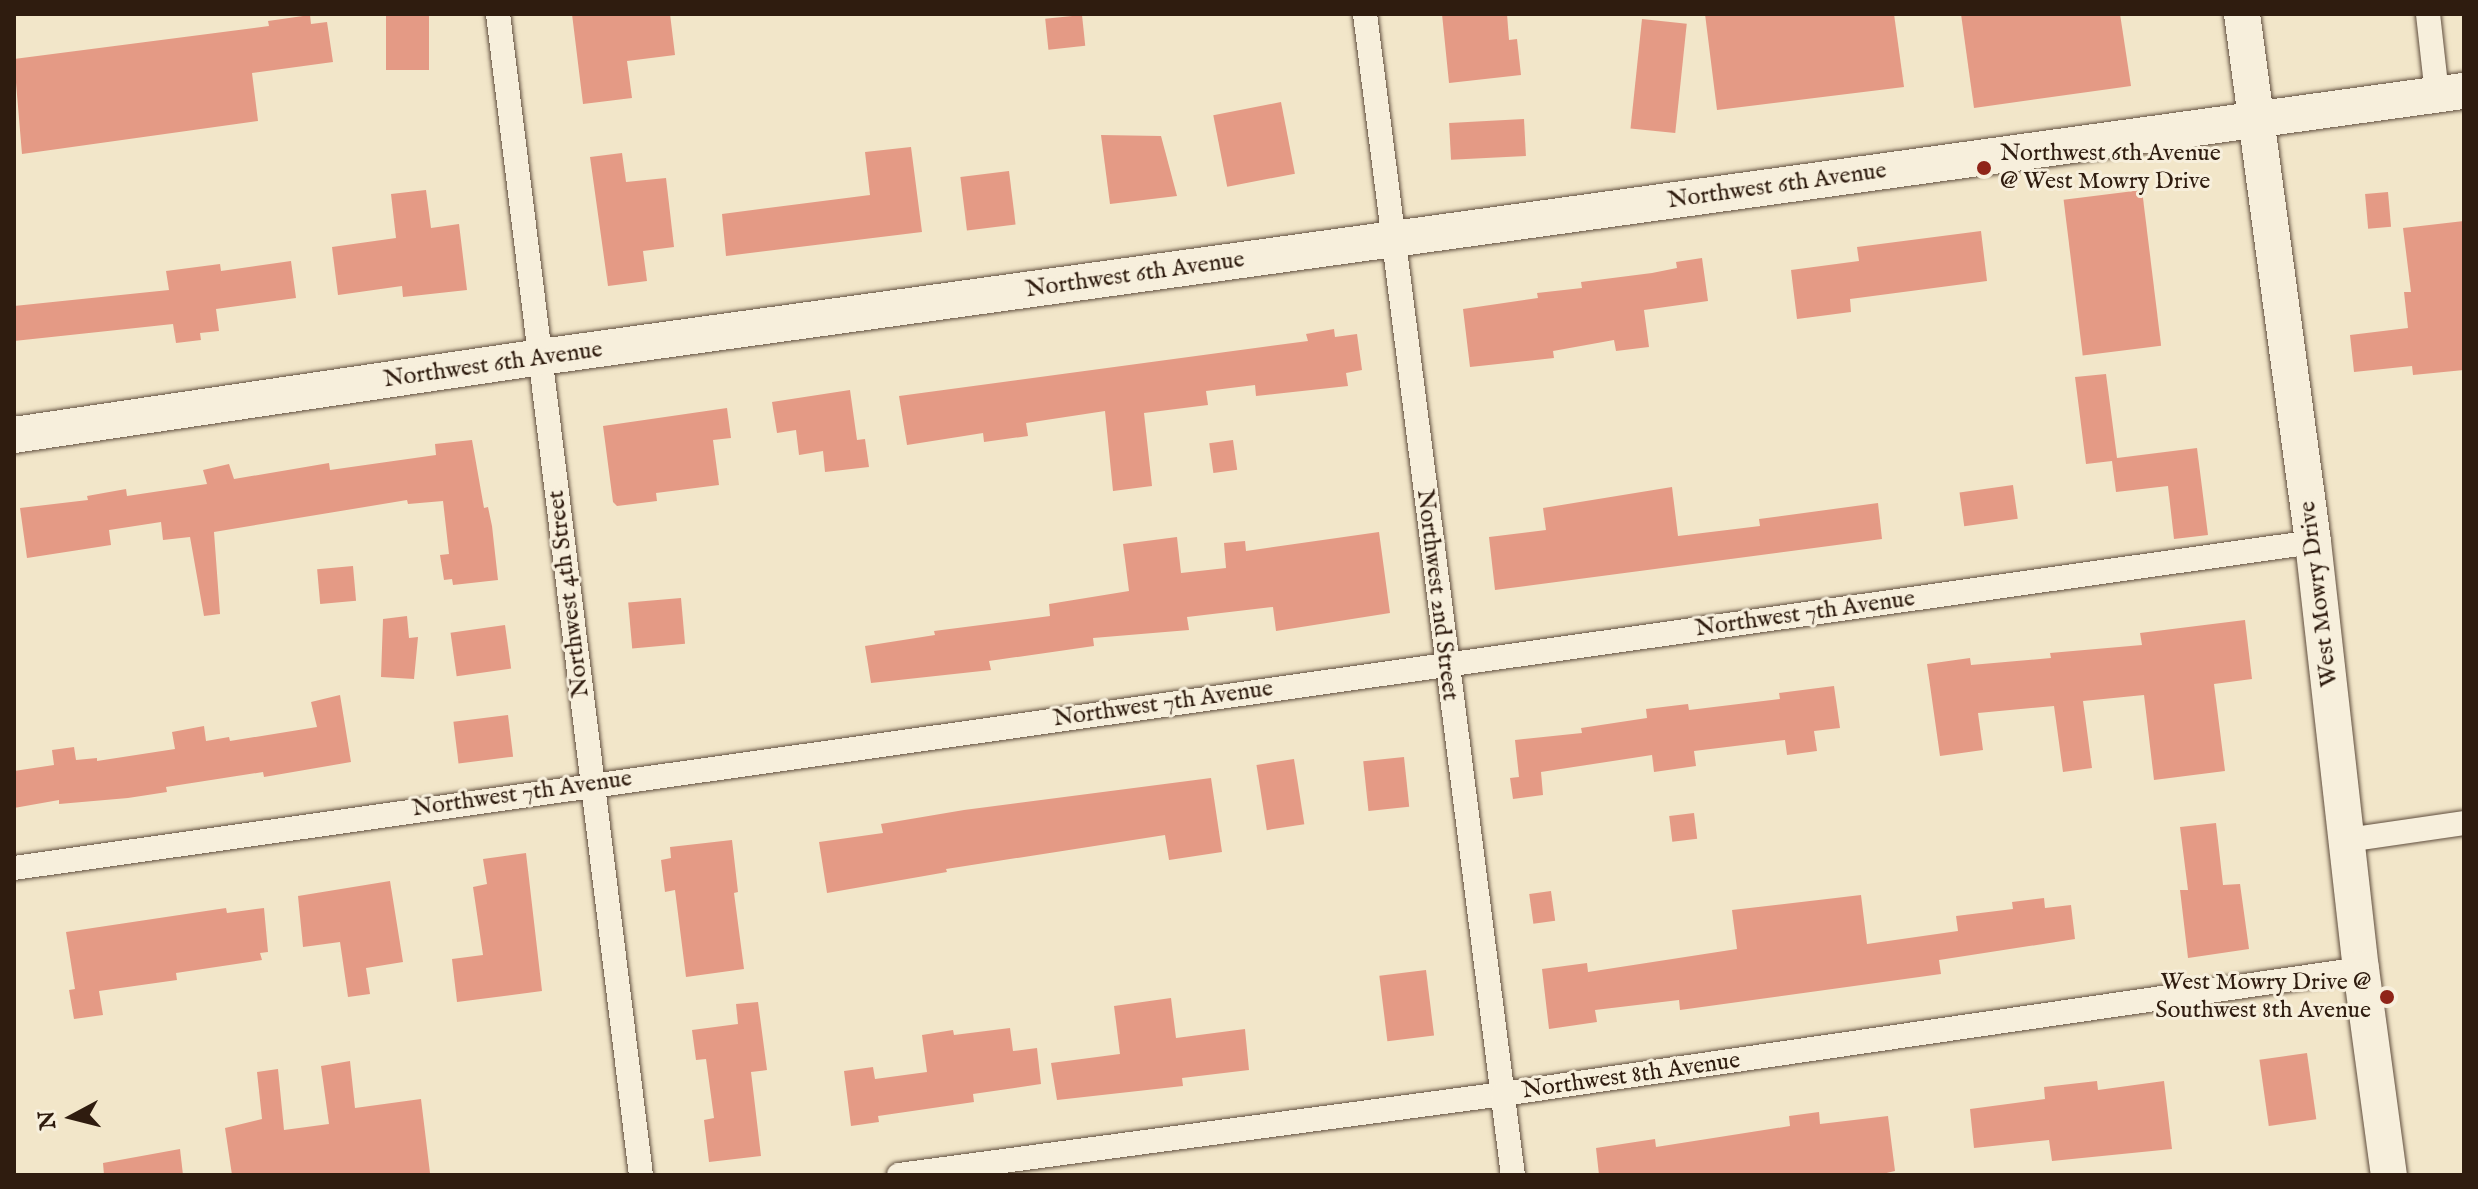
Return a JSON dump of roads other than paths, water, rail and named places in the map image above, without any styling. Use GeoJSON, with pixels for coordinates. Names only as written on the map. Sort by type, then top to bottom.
{"type":"FeatureCollection","features":[{"type":"Feature","properties":{"kind":"street","name":"Northwest 4th Street"},"geometry":{"type":"LineString","coordinates":[[498,14],[641,1175]]}},
{"type":"Feature","properties":{"kind":"street","name":"Northwest 2nd Street"},"geometry":{"type":"LineString","coordinates":[[1365,14],[1513,1175]]}},
{"type":"Feature","properties":{"kind":"street","name":"West Mowry Drive"},"geometry":{"type":"LineString","coordinates":[[2242,14],[2313,542],[2361,969],[2389,1175]]}},
{"type":"Feature","properties":{"kind":"street"},"geometry":{"type":"LineString","coordinates":[[2428,14],[2451,92]]}},
{"type":"Feature","properties":{"kind":"street","name":"Northwest 6th Avenue"},"geometry":{"type":"LineString","coordinates":[[14,435],[541,357],[2451,92]]}},
{"type":"Feature","properties":{"kind":"street","name":"Northwest 7th Avenue"},"geometry":{"type":"LineString","coordinates":[[14,868],[592,783],[2313,542]]}},
{"type":"Feature","properties":{"kind":"street"},"geometry":{"type":"LineString","coordinates":[[2348,840],[2464,823]]}},
{"type":"Feature","properties":{"kind":"street","name":"Northwest 8th Avenue"},"geometry":{"type":"LineString","coordinates":[[899,1175],[1503,1094],[2361,969]]}},
{"type":"Feature","properties":{"kind":"place","name":"Northwest 6th Avenue @ West Mowry Drive"},"geometry":{"type":"Point","coordinates":[1984,168]}},
{"type":"Feature","properties":{"kind":"place","name":"West Mowry Drive @ Southwest 8th Avenue"},"geometry":{"type":"Point","coordinates":[2387,997]}}]}
